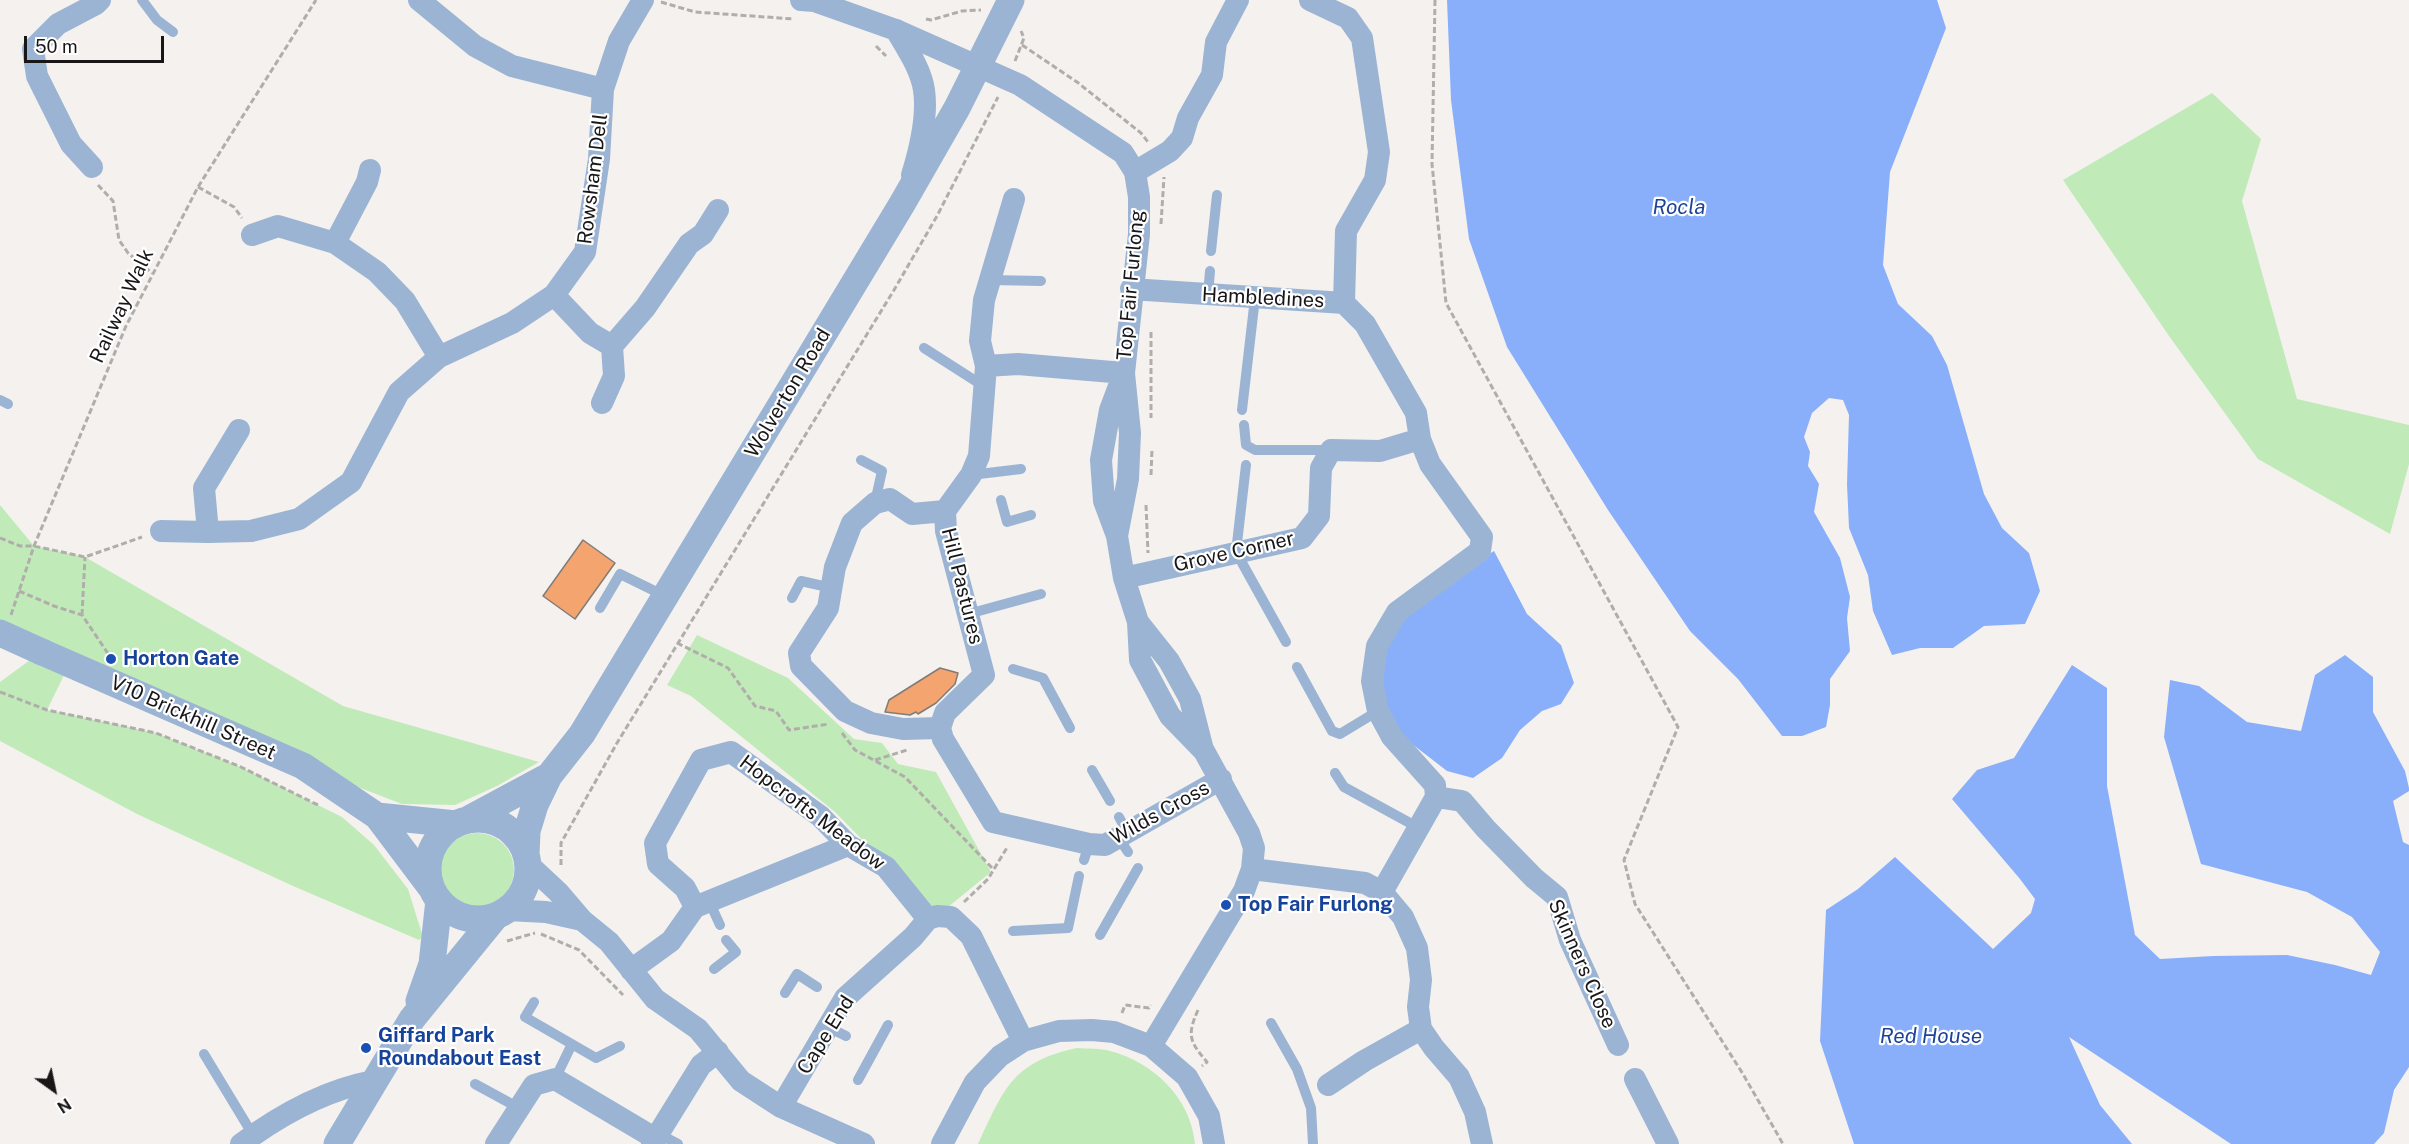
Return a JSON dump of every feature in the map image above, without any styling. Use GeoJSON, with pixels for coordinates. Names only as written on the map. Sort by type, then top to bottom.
{"type":"FeatureCollection","features":[{"type":"Feature","properties":{"kind":"street"},"geometry":{"type":"LineString","coordinates":[[92,167],[71,144],[37,76],[33,49],[58,24],[100,0]]}},
{"type":"Feature","properties":{"kind":"street","name":"Rowsham Dell"},"geometry":{"type":"LineString","coordinates":[[419,0],[475,46],[512,66],[603,88]]}},
{"type":"Feature","properties":{"kind":"street","name":"Rowsham Dell"},"geometry":{"type":"LineString","coordinates":[[161,531],[251,531],[299,519],[351,482],[399,392],[439,357],[512,323],[554,295],[585,252],[599,159],[603,88],[619,41],[643,0]]}},
{"type":"Feature","properties":{"kind":"street","name":"Wolverton Road"},"geometry":{"type":"LineString","coordinates":[[527,860],[528,821],[549,776],[582,734],[902,204],[957,108],[1011,0]]}},
{"type":"Feature","properties":{"kind":"street"},"geometry":{"type":"LineString","coordinates":[[803,10],[814,1],[896,30],[1020,85],[1123,153],[1135,172],[1170,151],[1182,138],[1188,118],[1212,75],[1216,42],[1238,0]]}},
{"type":"Feature","properties":{"kind":"street"},"geometry":{"type":"LineString","coordinates":[[1310,0],[1348,18],[1362,38],[1379,152],[1375,180],[1346,231],[1344,303]]}},
{"type":"Feature","properties":{"kind":"street"},"geometry":{"type":"LineString","coordinates":[[896,30],[914,60],[924,90],[921,141],[902,204]]}},
{"type":"Feature","properties":{"kind":"street"},"geometry":{"type":"LineString","coordinates":[[335,243],[367,182],[370,170]]}},
{"type":"Feature","properties":{"kind":"street","name":"Top Fair Furlong"},"geometry":{"type":"LineString","coordinates":[[1135,172],[1139,197],[1139,234],[1131,290],[1124,373],[1130,434],[1128,479],[1117,536],[1124,578],[1138,622],[1140,660],[1170,716],[1204,751],[1221,779],[1250,833],[1254,848],[1252,869],[1244,891],[1151,1046]]}},
{"type":"Feature","properties":{"kind":"street","name":"Hill Pastures"},"geometry":{"type":"LineString","coordinates":[[940,728],[945,713],[991,674],[968,614],[946,531],[945,511],[971,476],[979,456],[986,376],[980,341],[984,300],[1014,199]]}},
{"type":"Feature","properties":{"kind":"street"},"geometry":{"type":"LineString","coordinates":[[602,403],[614,376],[612,346],[645,308],[689,244],[703,234],[718,210]]}},
{"type":"Feature","properties":{"kind":"street"},"geometry":{"type":"LineString","coordinates":[[252,235],[278,226],[335,243],[377,272],[405,301],[439,357]]}},
{"type":"Feature","properties":{"kind":"street","name":"Hambledines"},"geometry":{"type":"LineString","coordinates":[[1131,290],[1344,303],[1365,324],[1416,413],[1420,439],[1430,464],[1482,537],[1480,551],[1397,612],[1377,646],[1372,681],[1378,711],[1392,737],[1435,791]]}},
{"type":"Feature","properties":{"kind":"street"},"geometry":{"type":"LineString","coordinates":[[554,295],[590,333],[612,346]]}},
{"type":"Feature","properties":{"kind":"street"},"geometry":{"type":"LineString","coordinates":[[986,376],[1018,364],[1124,373]]}},
{"type":"Feature","properties":{"kind":"street"},"geometry":{"type":"LineString","coordinates":[[208,532],[204,488],[238,430]]}},
{"type":"Feature","properties":{"kind":"street"},"geometry":{"type":"LineString","coordinates":[[1331,450],[1380,451],[1420,439]]}},
{"type":"Feature","properties":{"kind":"street","name":"Grove Corner"},"geometry":{"type":"LineString","coordinates":[[1124,578],[1302,538],[1318,516],[1321,468],[1331,450]]}},
{"type":"Feature","properties":{"kind":"street"},"geometry":{"type":"LineString","coordinates":[[940,728],[903,729],[871,723],[845,711],[801,666],[799,653],[828,608],[835,567],[852,523],[875,503],[890,499],[912,514],[945,511]]}},
{"type":"Feature","properties":{"kind":"street","name":"V10 Brickhill Street"},"geometry":{"type":"LineString","coordinates":[[4,629],[42,652],[303,766],[377,816],[435,895]]}},
{"type":"Feature","properties":{"kind":"street","name":"Wilds Cross"},"geometry":{"type":"LineString","coordinates":[[940,728],[944,739],[993,822],[1019,828],[1086,852],[1105,845],[1221,779]]}},
{"type":"Feature","properties":{"kind":"street","name":"Hopcrofts Meadow"},"geometry":{"type":"LineString","coordinates":[[702,904],[658,864],[655,843],[701,760],[731,752],[820,816],[848,845],[886,867],[928,919]]}},
{"type":"Feature","properties":{"kind":"street","name":"Wolverton Road"},"geometry":{"type":"LineString","coordinates":[[463,822],[549,776]]}},
{"type":"Feature","properties":{"kind":"street"},"geometry":{"type":"LineString","coordinates":[[1382,892],[1419,828],[1435,791]]}},
{"type":"Feature","properties":{"kind":"street","name":"Skinners Close"},"geometry":{"type":"LineString","coordinates":[[1435,791],[1462,801],[1534,878],[1557,897],[1570,940],[1618,1045]]}},
{"type":"Feature","properties":{"kind":"street","name":"V10 Brickhill Street"},"geometry":{"type":"LineString","coordinates":[[377,816],[463,822]]}},
{"type":"Feature","properties":{"kind":"street"},"geometry":{"type":"LineString","coordinates":[[337,1144],[412,1019],[501,913],[516,901],[524,890],[528,878],[527,860],[520,842],[504,827],[484,819],[463,822],[444,832],[434,844],[429,859],[428,874],[435,895],[432,964],[412,1019]]}},
{"type":"Feature","properties":{"kind":"street"},"geometry":{"type":"LineString","coordinates":[[631,970],[671,941],[702,904],[848,845]]}},
{"type":"Feature","properties":{"kind":"street"},"geometry":{"type":"LineString","coordinates":[[527,860],[582,920],[609,942],[655,999],[698,1029],[741,1081],[781,1107],[864,1144]]}},
{"type":"Feature","properties":{"kind":"street"},"geometry":{"type":"LineString","coordinates":[[1252,869],[1365,882],[1382,892],[1403,917],[1417,948],[1421,980],[1418,1007],[1421,1029],[1459,1077],[1475,1112],[1482,1144]]}},
{"type":"Feature","properties":{"kind":"street"},"geometry":{"type":"LineString","coordinates":[[435,895],[450,911],[465,918],[480,919],[501,913],[546,912],[582,920]]}},
{"type":"Feature","properties":{"kind":"street"},"geometry":{"type":"LineString","coordinates":[[928,919],[937,916],[951,917],[971,936],[1023,1041]]}},
{"type":"Feature","properties":{"kind":"street","name":"Cape End"},"geometry":{"type":"LineString","coordinates":[[781,1107],[837,1031],[838,1000],[914,938],[928,919]]}},
{"type":"Feature","properties":{"kind":"street"},"geometry":{"type":"LineString","coordinates":[[1328,1085],[1364,1061],[1421,1029]]}},
{"type":"Feature","properties":{"kind":"street"},"geometry":{"type":"LineString","coordinates":[[942,1144],[975,1082],[1000,1056],[1023,1041],[1059,1030],[1114,1032],[1151,1046],[1187,1077],[1209,1116],[1214,1144]]}},
{"type":"Feature","properties":{"kind":"street"},"geometry":{"type":"LineString","coordinates":[[500,1143],[534,1085],[555,1079],[661,1140],[701,1065],[718,1053]]}},
{"type":"Feature","properties":{"kind":"street"},"geometry":{"type":"LineString","coordinates":[[1635,1079],[1668,1144]]}},
{"type":"Feature","properties":{"kind":"street"},"geometry":{"type":"LineString","coordinates":[[247,1139],[327,1093],[373,1081]]}},
{"type":"Feature","properties":{"kind":"lane"},"geometry":{"type":"LineString","coordinates":[[142,0],[157,20],[173,32]]}},
{"type":"Feature","properties":{"kind":"lane"},"geometry":{"type":"LineString","coordinates":[[1210,251],[1217,195]]}},
{"type":"Feature","properties":{"kind":"lane"},"geometry":{"type":"LineString","coordinates":[[1208,295],[1210,271]]}},
{"type":"Feature","properties":{"kind":"lane"},"geometry":{"type":"LineString","coordinates":[[991,280],[1041,282]]}},
{"type":"Feature","properties":{"kind":"lane"},"geometry":{"type":"LineString","coordinates":[[1242,410],[1255,298]]}},
{"type":"Feature","properties":{"kind":"lane"},"geometry":{"type":"LineString","coordinates":[[924,348],[986,376]]}},
{"type":"Feature","properties":{"kind":"lane"},"geometry":{"type":"LineString","coordinates":[[1244,424],[1246,445],[1255,450],[1331,450]]}},
{"type":"Feature","properties":{"kind":"lane"},"geometry":{"type":"LineString","coordinates":[[861,460],[882,471],[875,503]]}},
{"type":"Feature","properties":{"kind":"lane"},"geometry":{"type":"LineString","coordinates":[[1246,465],[1236,552],[1286,642]]}},
{"type":"Feature","properties":{"kind":"lane"},"geometry":{"type":"LineString","coordinates":[[971,476],[996,477],[1021,469]]}},
{"type":"Feature","properties":{"kind":"lane"},"geometry":{"type":"LineString","coordinates":[[1001,500],[1007,522],[1031,515]]}},
{"type":"Feature","properties":{"kind":"lane"},"geometry":{"type":"LineString","coordinates":[[600,608],[621,574],[665,597]]}},
{"type":"Feature","properties":{"kind":"lane"},"geometry":{"type":"LineString","coordinates":[[792,598],[801,581],[832,588]]}},
{"type":"Feature","properties":{"kind":"lane"},"geometry":{"type":"LineString","coordinates":[[968,614],[1041,594]]}},
{"type":"Feature","properties":{"kind":"lane"},"geometry":{"type":"LineString","coordinates":[[1297,667],[1332,731],[1340,734],[1378,711]]}},
{"type":"Feature","properties":{"kind":"lane"},"geometry":{"type":"LineString","coordinates":[[1013,669],[1043,678],[1070,728]]}},
{"type":"Feature","properties":{"kind":"lane"},"geometry":{"type":"LineString","coordinates":[[1092,770],[1110,801]]}},
{"type":"Feature","properties":{"kind":"lane"},"geometry":{"type":"LineString","coordinates":[[1335,773],[1344,787],[1419,828]]}},
{"type":"Feature","properties":{"kind":"lane"},"geometry":{"type":"LineString","coordinates":[[1100,935],[1137,868]]}},
{"type":"Feature","properties":{"kind":"lane"},"geometry":{"type":"LineString","coordinates":[[1013,932],[1068,928],[1079,876]]}},
{"type":"Feature","properties":{"kind":"lane"},"geometry":{"type":"LineString","coordinates":[[702,904],[720,925]]}},
{"type":"Feature","properties":{"kind":"lane"},"geometry":{"type":"LineString","coordinates":[[714,969],[736,952],[726,940]]}},
{"type":"Feature","properties":{"kind":"lane"},"geometry":{"type":"LineString","coordinates":[[785,993],[797,974],[817,987]]}},
{"type":"Feature","properties":{"kind":"lane"},"geometry":{"type":"LineString","coordinates":[[534,1002],[525,1017],[596,1058],[620,1046]]}},
{"type":"Feature","properties":{"kind":"lane"},"geometry":{"type":"LineString","coordinates":[[1271,1023],[1297,1069],[1311,1108],[1313,1144]]}},
{"type":"Feature","properties":{"kind":"lane"},"geometry":{"type":"LineString","coordinates":[[858,1080],[869,1047],[888,1025]]}},
{"type":"Feature","properties":{"kind":"lane"},"geometry":{"type":"LineString","coordinates":[[555,1079],[572,1044]]}},
{"type":"Feature","properties":{"kind":"lane"},"geometry":{"type":"LineString","coordinates":[[204,1054],[247,1139]]}},
{"type":"Feature","properties":{"kind":"lane"},"geometry":{"type":"LineString","coordinates":[[475,1083],[519,1108]]}},
{"type":"Feature","properties":{"kind":"path","name":"Railway Walk"},"geometry":{"type":"LineString","coordinates":[[4,629],[34,546],[126,326],[152,273],[198,187],[316,0]]}},
{"type":"Feature","properties":{"kind":"path"},"geometry":{"type":"LineString","coordinates":[[655,0],[695,12],[803,10]]}},
{"type":"Feature","properties":{"kind":"path"},"geometry":{"type":"LineString","coordinates":[[1435,0],[1432,164],[1446,303],[1678,727],[1624,860],[1635,904],[1743,1074],[1783,1144]]}},
{"type":"Feature","properties":{"kind":"path"},"geometry":{"type":"LineString","coordinates":[[920,18],[931,20],[973,9],[984,11]]}},
{"type":"Feature","properties":{"kind":"path"},"geometry":{"type":"LineString","coordinates":[[1017,27],[1024,38],[1017,57]]}},
{"type":"Feature","properties":{"kind":"path"},"geometry":{"type":"LineString","coordinates":[[870,42],[889,59]]}},
{"type":"Feature","properties":{"kind":"path"},"geometry":{"type":"LineString","coordinates":[[558,892],[563,878],[560,858],[561,843],[677,643],[894,290],[937,216],[999,94]]}},
{"type":"Feature","properties":{"kind":"path"},"geometry":{"type":"LineString","coordinates":[[92,167],[100,189],[113,201],[119,240],[128,253],[152,273]]}},
{"type":"Feature","properties":{"kind":"path"},"geometry":{"type":"LineString","coordinates":[[198,187],[234,207],[252,235]]}},
{"type":"Feature","properties":{"kind":"path"},"geometry":{"type":"LineString","coordinates":[[0,538],[20,546],[34,546],[85,557],[161,531]]}},
{"type":"Feature","properties":{"kind":"path"},"geometry":{"type":"LineString","coordinates":[[85,557],[82,615],[111,659]]}},
{"type":"Feature","properties":{"kind":"path"},"geometry":{"type":"LineString","coordinates":[[19,591],[82,615]]}},
{"type":"Feature","properties":{"kind":"path"},"geometry":{"type":"LineString","coordinates":[[677,643],[728,668],[755,706],[776,711],[789,730],[829,723],[835,727]]}},
{"type":"Feature","properties":{"kind":"path"},"geometry":{"type":"LineString","coordinates":[[0,692],[47,710],[156,733],[241,767],[321,807]]}},
{"type":"Feature","properties":{"kind":"path"},"geometry":{"type":"LineString","coordinates":[[841,731],[855,750],[905,777],[993,870]]}},
{"type":"Feature","properties":{"kind":"path"},"geometry":{"type":"LineString","coordinates":[[951,917],[957,908],[988,879],[1019,828]]}},
{"type":"Feature","properties":{"kind":"path"},"geometry":{"type":"LineString","coordinates":[[1187,1077],[1207,1062],[1194,1047],[1190,1029],[1202,1002]]}},
{"type":"Feature","properties":{"kind":"green space"},"geometry":{"type":"Polygon","coordinates":[[[2212,93],[2261,139],[2242,201],[2297,399],[2409,425],[2409,464],[2390,534],[2258,459],[2169,336],[2063,180],[2212,93]]]}},
{"type":"Feature","properties":{"kind":"green space"},"geometry":{"type":"Polygon","coordinates":[[[0,505],[34,546],[85,557],[343,706],[539,762],[497,786],[455,805],[402,804],[303,766],[69,665],[47,710],[156,733],[241,767],[342,817],[374,845],[408,889],[423,937],[419,940],[293,886],[137,814],[0,741],[0,682],[41,652],[0,633],[0,505]]]}},
{"type":"Feature","properties":{"kind":"green space"},"geometry":{"type":"Polygon","coordinates":[[[697,635],[788,678],[854,739],[882,743],[898,764],[936,772],[991,872],[937,916],[835,812],[691,696],[667,685],[697,635]]]}},
{"type":"Feature","properties":{"kind":"green space"},"geometry":{"type":"Polygon","coordinates":[[[484,833],[504,843],[512,856],[514,870],[512,884],[504,897],[491,905],[470,907],[450,897],[442,884],[440,863],[450,843],[463,835],[484,833]]]}},
{"type":"Feature","properties":{"kind":"green space"},"geometry":{"type":"Polygon","coordinates":[[[1077,1048],[1098,1049],[1126,1056],[1155,1073],[1178,1097],[1192,1127],[1195,1144],[978,1144],[1004,1093],[1024,1070],[1038,1061],[1077,1048]]]}},
{"type":"Feature","properties":{"kind":"water","name":"Rocla"},"geometry":{"type":"Polygon","coordinates":[[[1447,0],[1937,0],[1946,28],[1890,172],[1883,265],[1898,304],[1932,336],[1947,365],[1984,494],[2002,528],[2029,553],[2040,591],[2025,624],[1984,626],[1953,648],[1920,648],[1892,655],[1873,611],[1868,575],[1849,528],[1847,484],[1849,415],[1843,400],[1829,398],[1812,413],[1804,437],[1810,452],[1808,466],[1819,484],[1814,512],[1840,558],[1850,597],[1847,618],[1850,651],[1830,679],[1830,705],[1826,727],[1802,736],[1782,736],[1738,679],[1690,631],[1608,510],[1507,347],[1469,239],[1451,100],[1447,0]]]}},
{"type":"Feature","properties":{"kind":"water"},"geometry":{"type":"Polygon","coordinates":[[[1494,551],[1527,614],[1561,645],[1574,683],[1561,704],[1542,711],[1520,730],[1502,758],[1473,778],[1447,771],[1403,737],[1377,693],[1382,651],[1416,601],[1494,551]]]}},
{"type":"Feature","properties":{"kind":"water","name":"Red House"},"geometry":{"type":"Polygon","coordinates":[[[2345,655],[2373,677],[2373,712],[2405,771],[2409,788],[2409,791],[2393,801],[2403,842],[2409,845],[2409,1067],[2394,1090],[2384,1133],[2374,1144],[2231,1144],[2069,1037],[2100,1105],[2132,1144],[1854,1144],[1820,1041],[1826,910],[1858,889],[1895,857],[1993,949],[2031,913],[2035,899],[1952,799],[1977,770],[2014,758],[2072,665],[2107,688],[2107,786],[2135,935],[2160,959],[2287,955],[2371,975],[2380,952],[2352,917],[2307,892],[2201,864],[2164,737],[2170,680],[2199,686],[2247,722],[2301,731],[2315,675],[2345,655]]]}},
{"type":"Feature","properties":{"kind":"building"},"geometry":{"type":"Polygon","coordinates":[[[583,540],[615,563],[575,619],[543,596],[583,540]]]}},
{"type":"Feature","properties":{"kind":"building"},"geometry":{"type":"Polygon","coordinates":[[[940,668],[958,673],[955,684],[936,703],[918,714],[916,712],[910,715],[885,712],[889,700],[940,668]]]}},
{"type":"Feature","properties":{"kind":"place","name":"Horton Gate"},"geometry":{"type":"Point","coordinates":[111,659]}},
{"type":"Feature","properties":{"kind":"place","name":"Top Fair Furlong"},"geometry":{"type":"Point","coordinates":[1226,905]}},
{"type":"Feature","properties":{"kind":"place","name":"Giffard Park Roundabout East"},"geometry":{"type":"Point","coordinates":[366,1048]}}]}
